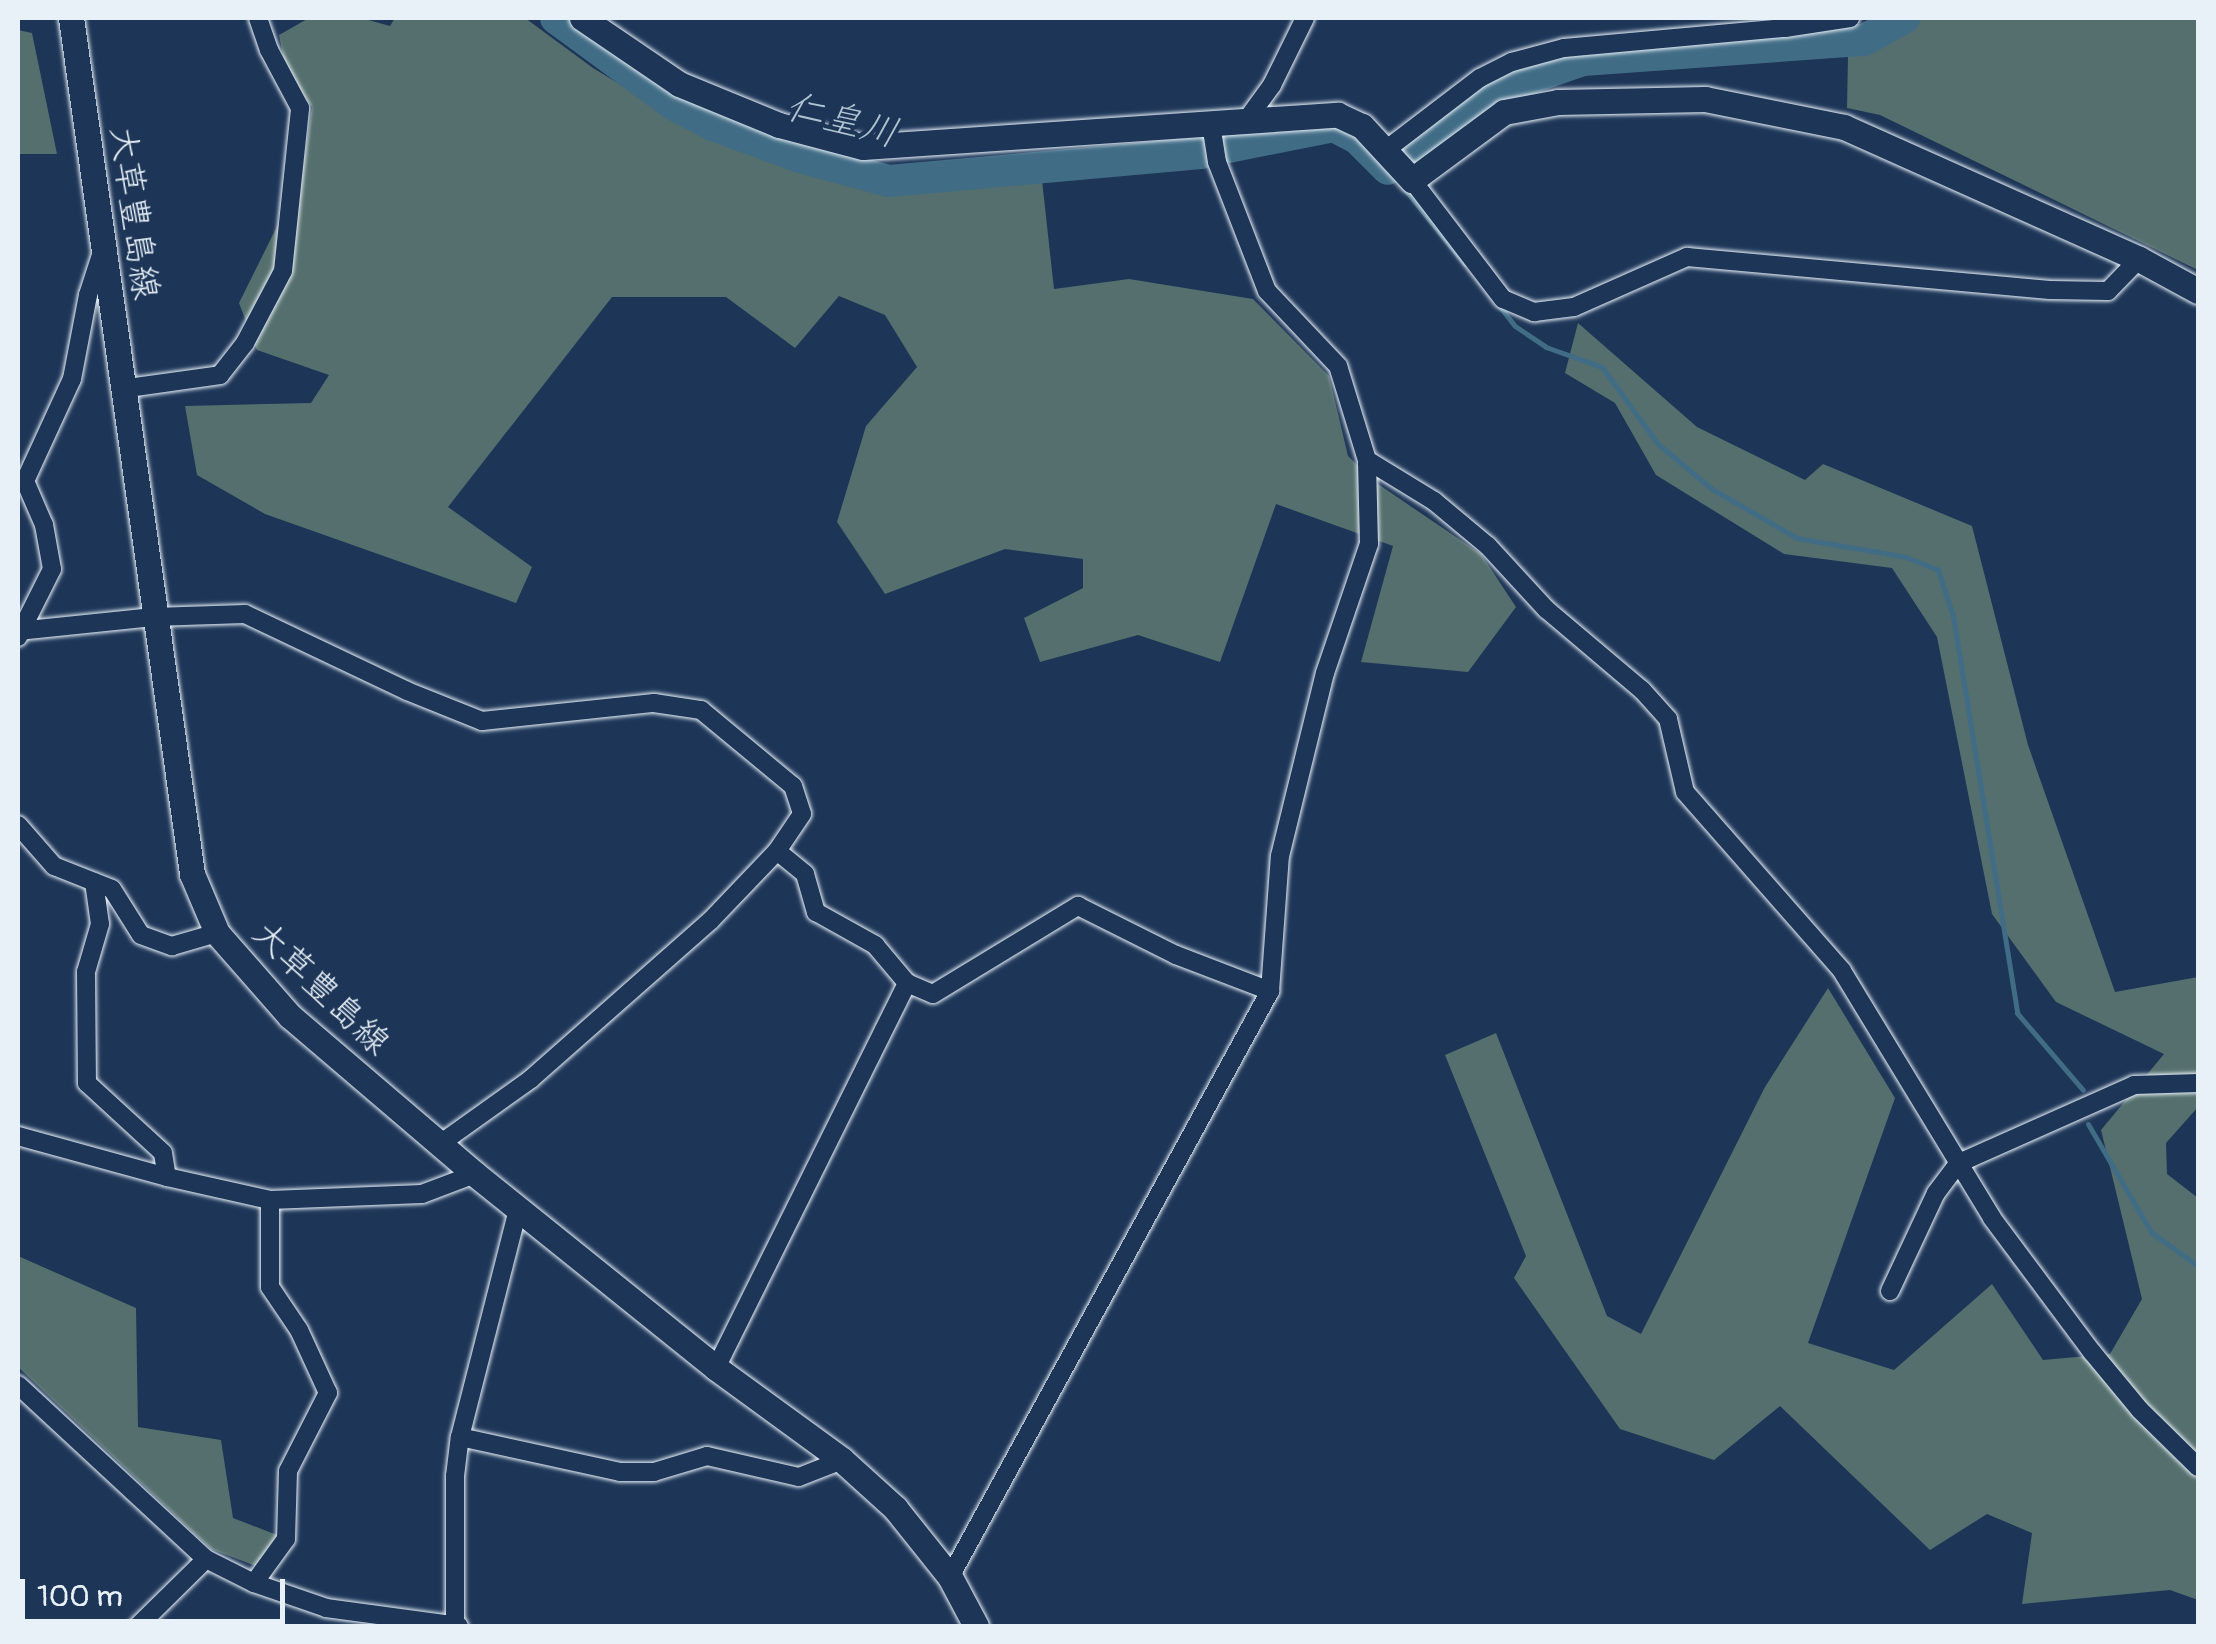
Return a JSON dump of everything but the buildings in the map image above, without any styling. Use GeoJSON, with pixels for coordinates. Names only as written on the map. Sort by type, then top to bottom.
{"type":"FeatureCollection","features":[{"type":"Feature","properties":{"kind":"main road","name":"大草豊島線"},"geometry":{"type":"LineString","coordinates":[[71,18],[192,874],[217,933],[290,1016],[474,1174],[716,1368],[842,1460],[895,1508],[950,1577],[976,1626]]}},
{"type":"Feature","properties":{"kind":"main road"},"geometry":{"type":"LineString","coordinates":[[582,18],[678,84],[779,124],[863,147],[1338,115],[1362,126],[1412,180],[1504,112],[1558,102],[1705,99],[1844,127],[2140,259],[2198,291]]}},
{"type":"Feature","properties":{"kind":"street"},"geometry":{"type":"LineString","coordinates":[[121,389],[220,374],[245,343],[283,270],[300,108],[268,50],[258,18]]}},
{"type":"Feature","properties":{"kind":"street"},"geometry":{"type":"LineString","coordinates":[[1245,122],[1272,85],[1304,18]]}},
{"type":"Feature","properties":{"kind":"street"},"geometry":{"type":"LineString","coordinates":[[1387,149],[1480,78],[1512,62],[1564,48],[1784,28],[1850,18]]}},
{"type":"Feature","properties":{"kind":"street"},"geometry":{"type":"LineString","coordinates":[[950,1577],[1270,991],[1280,856],[1325,673],[1369,544],[1367,460],[1338,366],[1267,292],[1217,162],[1212,126]]}},
{"type":"Feature","properties":{"kind":"street"},"geometry":{"type":"LineString","coordinates":[[1412,180],[1503,299],[1534,312],[1574,307],[1687,257],[2050,290],[2108,291],[2140,259]]}},
{"type":"Feature","properties":{"kind":"street"},"geometry":{"type":"LineString","coordinates":[[18,632],[52,568],[44,525],[25,481],[72,379],[88,295],[105,244]]}},
{"type":"Feature","properties":{"kind":"street"},"geometry":{"type":"LineString","coordinates":[[1367,460],[1434,501],[1488,546],[1546,608],[1630,678],[1668,719],[1685,792],[1842,971],[1992,1218],[2092,1352],[2140,1410],[2198,1467]]}},
{"type":"Feature","properties":{"kind":"street"},"geometry":{"type":"LineString","coordinates":[[18,632],[153,617],[245,614],[407,691],[482,720],[654,703],[700,710],[793,786],[802,814],[777,851],[710,921],[531,1079],[440,1144]]}},
{"type":"Feature","properties":{"kind":"street"},"geometry":{"type":"LineString","coordinates":[[18,825],[54,866],[112,889],[142,934],[172,946],[217,933]]}},
{"type":"Feature","properties":{"kind":"street"},"geometry":{"type":"LineString","coordinates":[[777,851],[804,874],[816,912],[875,944],[907,983],[933,994],[1078,906],[1176,955],[1270,991]]}},
{"type":"Feature","properties":{"kind":"street"},"geometry":{"type":"LineString","coordinates":[[94,882],[100,924],[86,972],[87,1083],[163,1154],[166,1178]]}},
{"type":"Feature","properties":{"kind":"street"},"geometry":{"type":"LineString","coordinates":[[716,1368],[907,983]]}},
{"type":"Feature","properties":{"kind":"street"},"geometry":{"type":"LineString","coordinates":[[1890,1291],[1936,1192],[1959,1163],[2134,1085],[2198,1083]]}},
{"type":"Feature","properties":{"kind":"street"},"geometry":{"type":"LineString","coordinates":[[18,1136],[166,1178],[270,1200],[422,1194],[474,1174]]}},
{"type":"Feature","properties":{"kind":"street"},"geometry":{"type":"LineString","coordinates":[[254,1583],[286,1539],[288,1471],[328,1393],[299,1330],[270,1287],[270,1200]]}},
{"type":"Feature","properties":{"kind":"street"},"geometry":{"type":"LineString","coordinates":[[18,1385],[206,1558],[254,1583],[326,1608],[456,1626],[455,1476],[460,1437],[518,1210]]}},
{"type":"Feature","properties":{"kind":"street"},"geometry":{"type":"LineString","coordinates":[[460,1437],[620,1472],[654,1472],[706,1456],[798,1477],[842,1460]]}},
{"type":"Feature","properties":{"kind":"street"},"geometry":{"type":"LineString","coordinates":[[138,1626],[206,1558]]}},
{"type":"Feature","properties":{"kind":"green space"},"geometry":{"type":"Polygon","coordinates":[[[309,18],[361,18],[390,26],[395,18],[525,18],[593,68],[706,136],[886,190],[1042,180],[1054,289],[1129,279],[1253,299],[1329,376],[1348,456],[1375,482],[1481,554],[1516,607],[1468,672],[1361,662],[1393,546],[1276,504],[1220,662],[1138,635],[1040,662],[1024,618],[1083,588],[1083,559],[1005,549],[885,594],[837,522],[866,426],[917,367],[885,315],[839,296],[795,348],[726,297],[612,297],[448,507],[532,567],[516,603],[265,514],[197,475],[185,406],[311,403],[329,375],[257,350],[239,303],[302,176],[312,107],[286,69],[279,35],[309,18]]]}},
{"type":"Feature","properties":{"kind":"green space"},"geometry":{"type":"Polygon","coordinates":[[[1917,18],[2198,18],[2198,270],[1880,115],[1847,108],[1848,55],[1917,18]]]}},
{"type":"Feature","properties":{"kind":"green space"},"geometry":{"type":"Polygon","coordinates":[[[18,30],[32,33],[57,154],[18,154],[18,30]]]}},
{"type":"Feature","properties":{"kind":"green space"},"geometry":{"type":"Polygon","coordinates":[[[1578,323],[1697,427],[1805,480],[1823,464],[1972,526],[2028,745],[2115,992],[2198,977],[2198,1107],[2166,1143],[2167,1174],[2198,1198],[2198,1600],[2170,1590],[2022,1604],[2032,1533],[1987,1514],[1930,1550],[1780,1406],[1714,1460],[1620,1429],[1514,1278],[1526,1256],[1445,1055],[1496,1033],[1607,1316],[1641,1334],[1765,1087],[1828,988],[1895,1098],[1808,1343],[1894,1370],[1992,1284],[2043,1360],[2110,1354],[2142,1299],[2101,1130],[2164,1054],[2056,1002],[1992,914],[1937,637],[1892,568],[1784,554],[1656,475],[1615,403],[1565,373],[1578,323]]]}},
{"type":"Feature","properties":{"kind":"green space"},"geometry":{"type":"Polygon","coordinates":[[[18,1256],[136,1308],[138,1427],[221,1440],[233,1518],[277,1535],[256,1566],[211,1549],[18,1367],[18,1256]]]}},
{"type":"Feature","properties":{"kind":"waterway","name":"仁皇川"},"geometry":{"type":"LineString","coordinates":[[556,18],[673,104],[713,125],[800,157],[889,181],[1201,153]]}},
{"type":"Feature","properties":{"kind":"waterway","name":"仁皇川"},"geometry":{"type":"LineString","coordinates":[[1411,155],[1502,88],[1583,60],[1864,40],[1904,18]]}},
{"type":"Feature","properties":{"kind":"waterway","name":"仁皇川"},"geometry":{"type":"LineString","coordinates":[[1228,147],[1334,126],[1358,139],[1388,169]]}},
{"type":"Feature","properties":{"kind":"waterway"},"geometry":{"type":"LineString","coordinates":[[1403,187],[1465,264]]}},
{"type":"Feature","properties":{"kind":"waterway"},"geometry":{"type":"LineString","coordinates":[[1497,303],[1515,326],[1546,347],[1602,367],[1658,444],[1712,489],[1797,538],[1906,557],[1938,570],[1953,616],[2017,1013],[2083,1090]]}},
{"type":"Feature","properties":{"kind":"waterway"},"geometry":{"type":"LineString","coordinates":[[2088,1124],[2151,1232],[2198,1266]]}}]}
